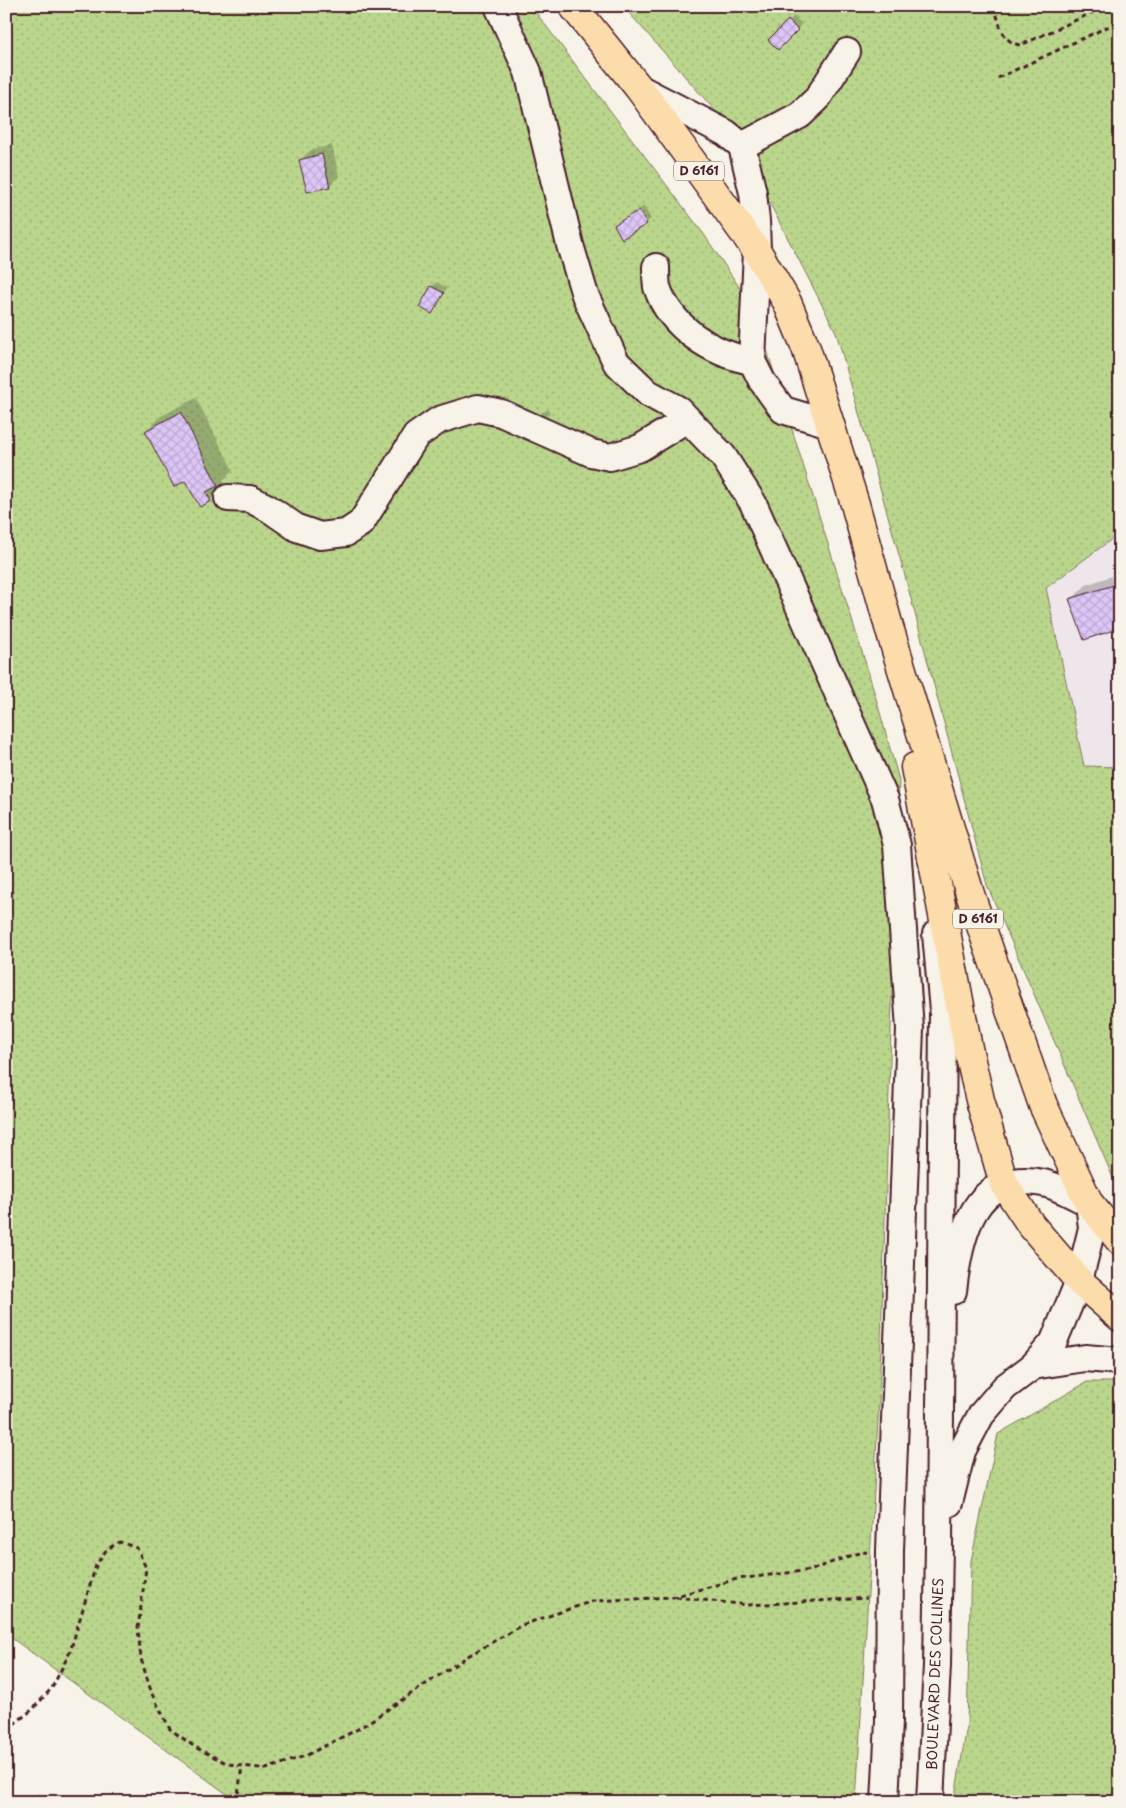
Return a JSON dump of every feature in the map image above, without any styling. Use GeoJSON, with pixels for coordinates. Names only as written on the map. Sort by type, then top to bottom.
{"type":"FeatureCollection","features":[{"type":"Feature","properties":{"kind":"main road","name":"D 6161"},"geometry":{"type":"LineString","coordinates":[[573,6],[639,88],[757,251],[787,302],[806,348],[830,424],[970,894],[1002,990],[1043,1105],[1088,1203],[1120,1241]]}},
{"type":"Feature","properties":{"kind":"main road","name":"D 6161"},"geometry":{"type":"LineString","coordinates":[[889,627],[970,1057],[1004,1184],[1031,1224],[1079,1281],[1120,1317]]}},
{"type":"Feature","properties":{"kind":"street"},"geometry":{"type":"LineString","coordinates":[[498,6],[528,72],[570,245],[585,295],[616,362],[648,393],[679,410],[723,456],[754,503],[885,799],[897,845],[910,1029],[890,1550],[889,1721],[885,1802]]}},
{"type":"Feature","properties":{"kind":"street"},"geometry":{"type":"LineString","coordinates":[[742,146],[800,115],[817,99],[847,52]]}},
{"type":"Feature","properties":{"kind":"street"},"geometry":{"type":"LineString","coordinates":[[639,88],[726,133],[742,146],[753,193],[757,251],[752,361],[762,381],[783,410],[830,424]]}},
{"type":"Feature","properties":{"kind":"street"},"geometry":{"type":"LineString","coordinates":[[656,267],[657,286],[674,317],[702,343],[730,357],[752,361]]}},
{"type":"Feature","properties":{"kind":"street"},"geometry":{"type":"LineString","coordinates":[[228,498],[250,499],[268,508],[297,528],[320,536],[346,533],[361,523],[416,436],[438,420],[478,408],[501,413],[591,453],[610,457],[640,448],[687,419]]}},
{"type":"Feature","properties":{"kind":"street"},"geometry":{"type":"LineString","coordinates":[[924,814],[943,1011],[939,1341],[939,1545]]}},
{"type":"Feature","properties":{"kind":"street"},"geometry":{"type":"LineString","coordinates":[[939,1341],[950,1319],[955,1270],[966,1222],[980,1199],[1004,1184],[1016,1181],[1044,1183],[1088,1203],[1092,1228],[1079,1281],[1052,1343],[1032,1366],[1005,1387],[981,1415],[969,1436],[962,1451],[939,1545]]}},
{"type":"Feature","properties":{"kind":"street"},"geometry":{"type":"LineString","coordinates":[[1032,1366],[1085,1358],[1120,1361]]}},
{"type":"Feature","properties":{"kind":"street","name":"BOULEVARD DES COLLINES"},"geometry":{"type":"LineString","coordinates":[[930,1802],[937,1665],[939,1545]]}},
{"type":"Feature","properties":{"kind":"path"},"geometry":{"type":"LineString","coordinates":[[994,6],[1005,39],[1012,44],[1021,46],[1107,6]]}},
{"type":"Feature","properties":{"kind":"path"},"geometry":{"type":"LineString","coordinates":[[998,78],[1120,21]]}},
{"type":"Feature","properties":{"kind":"path"},"geometry":{"type":"LineString","coordinates":[[6,1730],[32,1710],[52,1688],[70,1652],[96,1565],[107,1548],[120,1542],[137,1548],[146,1568],[138,1630],[141,1659],[152,1694],[170,1729],[195,1746],[228,1764],[266,1769],[313,1752],[360,1728],[468,1656],[522,1625],[593,1601],[673,1597],[749,1605],[890,1597]]}},
{"type":"Feature","properties":{"kind":"path"},"geometry":{"type":"LineString","coordinates":[[673,1597],[737,1579],[812,1570],[854,1554],[890,1550]]}},
{"type":"Feature","properties":{"kind":"path"},"geometry":{"type":"LineString","coordinates":[[237,1802],[242,1766]]}},
{"type":"Feature","properties":{"kind":"shaded area"},"geometry":{"type":"Polygon","coordinates":[[[1120,533],[1120,767],[1084,766],[1046,588],[1120,533]]]}},
{"type":"Feature","properties":{"kind":"green space"},"geometry":{"type":"Polygon","coordinates":[[[6,6],[531,6],[703,233],[754,309],[869,674],[899,780],[879,1404],[856,1802],[238,1802],[6,1634],[6,6]]]}},
{"type":"Feature","properties":{"kind":"green space"},"geometry":{"type":"Polygon","coordinates":[[[623,6],[1120,6],[1120,533],[1046,588],[1084,766],[1120,767],[1120,1194],[987,885],[905,576],[836,332],[732,130],[623,6]]]}},
{"type":"Feature","properties":{"kind":"green space"},"geometry":{"type":"Polygon","coordinates":[[[1087,1382],[1120,1382],[1120,1802],[954,1802],[967,1726],[971,1561],[998,1434],[1087,1382]]]}},
{"type":"Feature","properties":{"kind":"building"},"geometry":{"type":"Polygon","coordinates":[[[788,20],[798,30],[778,50],[768,40],[788,20]]]}},
{"type":"Feature","properties":{"kind":"building"},"geometry":{"type":"Polygon","coordinates":[[[322,154],[330,187],[307,192],[299,160],[322,154]]]}},
{"type":"Feature","properties":{"kind":"building"},"geometry":{"type":"Polygon","coordinates":[[[639,210],[647,224],[622,239],[614,225],[639,210]]]}},
{"type":"Feature","properties":{"kind":"building"},"geometry":{"type":"Polygon","coordinates":[[[431,286],[444,293],[432,314],[419,307],[431,286]]]}},
{"type":"Feature","properties":{"kind":"building"},"geometry":{"type":"Polygon","coordinates":[[[181,412],[218,486],[206,492],[211,501],[200,507],[185,481],[174,487],[145,431],[181,412]]]}},
{"type":"Feature","properties":{"kind":"building"},"geometry":{"type":"Polygon","coordinates":[[[1120,583],[1120,628],[1084,640],[1069,599],[1120,583]]]}}]}
